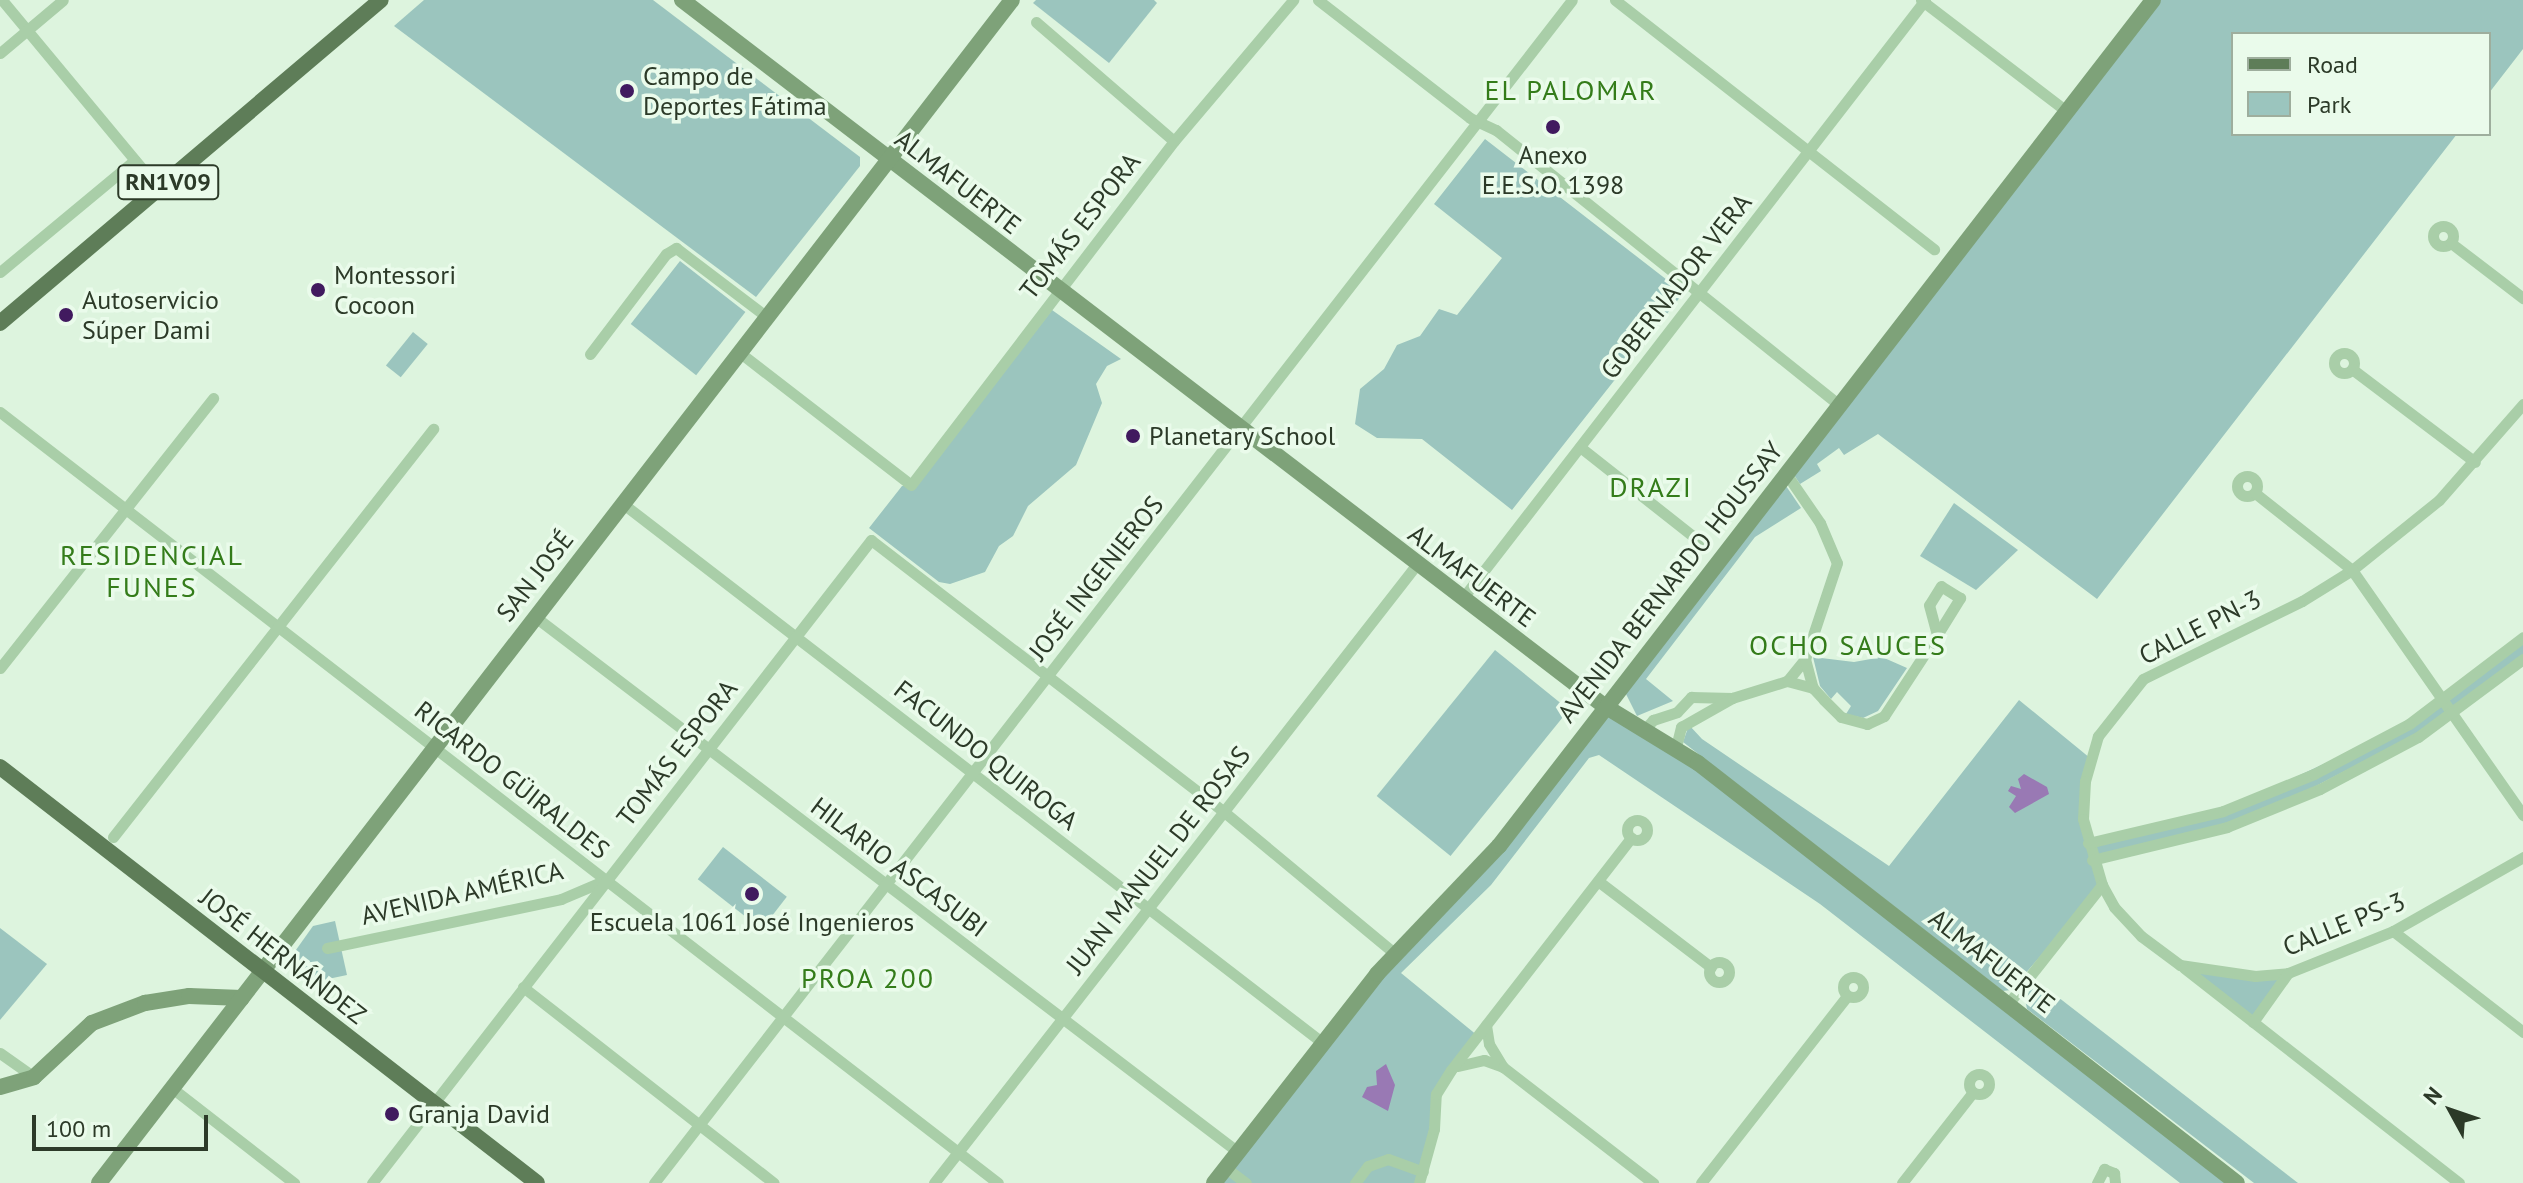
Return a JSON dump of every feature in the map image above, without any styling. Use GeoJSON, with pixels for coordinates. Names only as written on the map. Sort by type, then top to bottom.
{"type":"FeatureCollection","features":[{"type":"Feature","properties":{"kind":"main road","name":"RN1V09"},"geometry":{"type":"LineString","coordinates":[[0,323],[381,0]]}},
{"type":"Feature","properties":{"kind":"main road","name":"JOSÉ HERNÁNDEZ"},"geometry":{"type":"LineString","coordinates":[[0,767],[537,1183]]}},
{"type":"Feature","properties":{"kind":"street"},"geometry":{"type":"LineString","coordinates":[[2,0],[159,189]]}},
{"type":"Feature","properties":{"kind":"street"},"geometry":{"type":"LineString","coordinates":[[0,53],[63,0]]}},
{"type":"Feature","properties":{"kind":"street","name":"ALMAFUERTE"},"geometry":{"type":"LineString","coordinates":[[682,0],[1603,705],[1676,747],[2237,1183]]}},
{"type":"Feature","properties":{"kind":"street","name":"SAN JOSÉ"},"geometry":{"type":"LineString","coordinates":[[99,1183],[1012,0]]}},
{"type":"Feature","properties":{"kind":"street","name":"TOMÁS ESPORA"},"geometry":{"type":"LineString","coordinates":[[739,352],[911,485],[1174,141],[1293,0]]}},
{"type":"Feature","properties":{"kind":"street"},"geometry":{"type":"LineString","coordinates":[[1318,0],[1477,121],[1496,130],[1701,290],[1838,404]]}},
{"type":"Feature","properties":{"kind":"street","name":"JOSÉ INGENIEROS"},"geometry":{"type":"LineString","coordinates":[[654,1183],[1572,0]]}},
{"type":"Feature","properties":{"kind":"street"},"geometry":{"type":"LineString","coordinates":[[1615,0],[1934,249]]}},
{"type":"Feature","properties":{"kind":"street"},"geometry":{"type":"LineString","coordinates":[[1923,1],[2066,111]]}},
{"type":"Feature","properties":{"kind":"street","name":"GOBERNADOR VERA"},"geometry":{"type":"LineString","coordinates":[[1462,599],[1923,1]]}},
{"type":"Feature","properties":{"kind":"street","name":"AVENIDA BERNARDO HOUSSAY"},"geometry":{"type":"LineString","coordinates":[[1214,1183],[1395,954],[1469,881],[2151,1]]}},
{"type":"Feature","properties":{"kind":"street"},"geometry":{"type":"LineString","coordinates":[[1036,22],[1174,141]]}},
{"type":"Feature","properties":{"kind":"street"},"geometry":{"type":"LineString","coordinates":[[0,272],[135,160]]}},
{"type":"Feature","properties":{"kind":"street"},"geometry":{"type":"LineString","coordinates":[[2451,243],[2523,298]]}},
{"type":"Feature","properties":{"kind":"street"},"geometry":{"type":"LineString","coordinates":[[590,354],[666,254],[676,248],[767,317]]}},
{"type":"Feature","properties":{"kind":"street"},"geometry":{"type":"LineString","coordinates":[[2352,369],[2475,462]]}},
{"type":"Feature","properties":{"kind":"street"},"geometry":{"type":"LineString","coordinates":[[0,668],[213,398]]}},
{"type":"Feature","properties":{"kind":"street","name":"CALLE PN-3"},"geometry":{"type":"LineString","coordinates":[[2088,843],[2083,800],[2090,758],[2106,722],[2128,693],[2160,667],[2249,628],[2352,570],[2439,500],[2523,404]]}},
{"type":"Feature","properties":{"kind":"street","name":"RICARDO GÜIRALDES"},"geometry":{"type":"LineString","coordinates":[[0,412],[998,1183]]}},
{"type":"Feature","properties":{"kind":"street"},"geometry":{"type":"LineString","coordinates":[[113,837],[433,429]]}},
{"type":"Feature","properties":{"kind":"street"},"geometry":{"type":"LineString","coordinates":[[1580,447],[1703,544]]}},
{"type":"Feature","properties":{"kind":"street"},"geometry":{"type":"LineString","coordinates":[[1785,472],[1820,523],[1837,563],[1805,659],[1787,681]]}},
{"type":"Feature","properties":{"kind":"street"},"geometry":{"type":"LineString","coordinates":[[2255,493],[2352,570],[2441,702],[2523,815]]}},
{"type":"Feature","properties":{"kind":"street","name":"FACUNDO QUIROGA"},"geometry":{"type":"LineString","coordinates":[[622,503],[1323,1043]]}},
{"type":"Feature","properties":{"kind":"street","name":"TOMÁS ESPORA"},"geometry":{"type":"LineString","coordinates":[[372,1183],[871,540],[1048,676]]}},
{"type":"Feature","properties":{"kind":"street","name":"JUAN MANUEL DE ROSAS"},"geometry":{"type":"LineString","coordinates":[[934,1183],[1417,564]]}},
{"type":"Feature","properties":{"kind":"street","name":"HILARIO ASCASUBI"},"geometry":{"type":"LineString","coordinates":[[534,616],[1238,1152]]}},
{"type":"Feature","properties":{"kind":"street"},"geometry":{"type":"LineString","coordinates":[[1681,727],[1732,698],[1787,681],[1813,688],[1855,724],[1879,721],[1937,635]]}},
{"type":"Feature","properties":{"kind":"street"},"geometry":{"type":"LineString","coordinates":[[2459,1183],[2127,923],[2102,885],[2088,843],[2185,822],[2259,798],[2326,768],[2441,702],[2523,637]]}},
{"type":"Feature","properties":{"kind":"street"},"geometry":{"type":"LineString","coordinates":[[1805,659],[1813,688]]}},
{"type":"Feature","properties":{"kind":"street"},"geometry":{"type":"LineString","coordinates":[[2094,865],[2106,857],[2264,813],[2371,762],[2451,716],[2523,659]]}},
{"type":"Feature","properties":{"kind":"street"},"geometry":{"type":"LineString","coordinates":[[1048,676],[1223,811],[1395,954]]}},
{"type":"Feature","properties":{"kind":"street"},"geometry":{"type":"LineString","coordinates":[[1646,728],[1653,720],[1677,712],[1691,697],[1732,698]]}},
{"type":"Feature","properties":{"kind":"street"},"geometry":{"type":"LineString","coordinates":[[1676,747],[1681,727],[1677,712]]}},
{"type":"Feature","properties":{"kind":"street"},"geometry":{"type":"LineString","coordinates":[[2259,798],[2264,813]]}},
{"type":"Feature","properties":{"kind":"street"},"geometry":{"type":"LineString","coordinates":[[1355,1183],[1368,1166],[1388,1159],[1421,1178],[1436,1094],[1451,1070],[1631,838]]}},
{"type":"Feature","properties":{"kind":"street","name":"CALLE PS-3"},"geometry":{"type":"LineString","coordinates":[[2180,965],[2255,976],[2288,973],[2393,931],[2523,857]]}},
{"type":"Feature","properties":{"kind":"street","name":"AVENIDA AMÉRICA"},"geometry":{"type":"LineString","coordinates":[[327,948],[561,899],[606,880]]}},
{"type":"Feature","properties":{"kind":"street"},"geometry":{"type":"LineString","coordinates":[[1598,881],[1711,967]]}},
{"type":"Feature","properties":{"kind":"street"},"geometry":{"type":"LineString","coordinates":[[2008,1004],[2102,885]]}},
{"type":"Feature","properties":{"kind":"street"},"geometry":{"type":"LineString","coordinates":[[2393,931],[2523,1032]]}},
{"type":"Feature","properties":{"kind":"street"},"geometry":{"type":"LineString","coordinates":[[2253,1022],[2288,973]]}},
{"type":"Feature","properties":{"kind":"street"},"geometry":{"type":"LineString","coordinates":[[523,987],[774,1183]]}},
{"type":"Feature","properties":{"kind":"street"},"geometry":{"type":"LineString","coordinates":[[0,1087],[34,1077],[92,1023],[145,1003],[189,996],[242,998]]}},
{"type":"Feature","properties":{"kind":"street"},"geometry":{"type":"LineString","coordinates":[[1701,1183],[1847,996]]}},
{"type":"Feature","properties":{"kind":"street"},"geometry":{"type":"LineString","coordinates":[[1486,1025],[1489,1044],[1503,1067],[1653,1183]]}},
{"type":"Feature","properties":{"kind":"street"},"geometry":{"type":"LineString","coordinates":[[0,1053],[34,1077]]}},
{"type":"Feature","properties":{"kind":"street"},"geometry":{"type":"LineString","coordinates":[[1451,1070],[1469,1060],[1503,1067]]}},
{"type":"Feature","properties":{"kind":"street"},"geometry":{"type":"LineString","coordinates":[[172,1088],[294,1183]]}},
{"type":"Feature","properties":{"kind":"street"},"geometry":{"type":"LineString","coordinates":[[1902,1183],[1973,1092]]}},
{"type":"Feature","properties":{"kind":"street"},"geometry":{"type":"LineString","coordinates":[[1226,1168],[1246,1183]]}},
{"type":"Feature","properties":{"kind":"street"},"geometry":{"type":"LineString","coordinates":[[2097,1183],[2104,1169],[2114,1173],[2115,1183]]}},
{"type":"Feature","properties":{"kind":"green space","name":"Campo de Deportes Fátima"},"geometry":{"type":"Polygon","coordinates":[[[424,0],[653,0],[860,157],[860,166],[756,297],[394,26],[424,0]]]}},
{"type":"Feature","properties":{"kind":"green space"},"geometry":{"type":"Polygon","coordinates":[[[1036,0],[1154,0],[1157,3],[1109,63],[1033,3],[1036,0]]]}},
{"type":"Feature","properties":{"kind":"green space"},"geometry":{"type":"Polygon","coordinates":[[[2153,0],[2523,0],[2523,49],[2491,90],[2491,32],[2231,32],[2231,136],[2455,136],[2097,599],[1878,434],[1844,455],[1839,448],[1817,464],[1821,471],[1800,484],[1792,472],[2153,0]]]}},
{"type":"Feature","properties":{"kind":"green space"},"geometry":{"type":"Polygon","coordinates":[[[1485,139],[1680,290],[1681,296],[1512,510],[1422,439],[1377,438],[1355,424],[1360,389],[1384,369],[1397,345],[1420,336],[1439,309],[1457,315],[1502,258],[1434,204],[1485,139]]]}},
{"type":"Feature","properties":{"kind":"green space"},"geometry":{"type":"Polygon","coordinates":[[[680,261],[745,312],[696,375],[631,324],[680,261]]]}},
{"type":"Feature","properties":{"kind":"green space"},"geometry":{"type":"Polygon","coordinates":[[[1052,310],[1121,359],[1107,366],[1096,384],[1102,403],[1076,465],[1028,506],[1013,536],[999,546],[985,572],[950,584],[939,582],[869,528],[902,486],[916,486],[1052,310]]]}},
{"type":"Feature","properties":{"kind":"green space"},"geometry":{"type":"Polygon","coordinates":[[[413,332],[428,344],[401,377],[386,365],[413,332]]]}},
{"type":"Feature","properties":{"kind":"green space"},"geometry":{"type":"Polygon","coordinates":[[[1784,483],[1801,508],[1755,537],[1646,679],[1673,701],[1637,716],[1624,690],[1784,483]]]}},
{"type":"Feature","properties":{"kind":"green space"},"geometry":{"type":"Polygon","coordinates":[[[1954,503],[2018,550],[1976,590],[1920,556],[1954,503]]]}},
{"type":"Feature","properties":{"kind":"green space"},"geometry":{"type":"Polygon","coordinates":[[[2523,637],[2523,659],[2451,716],[2264,813],[2092,860],[2102,885],[2011,990],[2003,991],[1683,742],[1689,725],[1702,739],[1889,866],[2019,700],[2090,758],[2087,843],[2223,811],[2409,724],[2523,637]]]}},
{"type":"Feature","properties":{"kind":"green space"},"geometry":{"type":"Polygon","coordinates":[[[1495,650],[1569,710],[1451,856],[1377,796],[1495,650]]]}},
{"type":"Feature","properties":{"kind":"green space"},"geometry":{"type":"Polygon","coordinates":[[[1813,657],[1854,662],[1882,657],[1907,668],[1878,711],[1863,718],[1846,714],[1851,706],[1837,692],[1831,699],[1820,686],[1813,657]]]}},
{"type":"Feature","properties":{"kind":"green space"},"geometry":{"type":"Polygon","coordinates":[[[1603,705],[1621,712],[2237,1183],[2180,1183],[1820,904],[1599,755],[1589,758],[1491,885],[1401,973],[1478,1036],[1436,1094],[1419,1183],[1214,1183],[1377,974],[1427,927],[1603,705]]]}},
{"type":"Feature","properties":{"kind":"green space"},"geometry":{"type":"Polygon","coordinates":[[[723,847],[787,897],[762,929],[698,879],[723,847]]]}},
{"type":"Feature","properties":{"kind":"green space"},"geometry":{"type":"Polygon","coordinates":[[[335,921],[347,975],[309,983],[286,964],[313,926],[335,921]]]}},
{"type":"Feature","properties":{"kind":"green space"},"geometry":{"type":"Polygon","coordinates":[[[0,928],[47,964],[0,1020],[0,928]]]}},
{"type":"Feature","properties":{"kind":"green space"},"geometry":{"type":"Polygon","coordinates":[[[2180,965],[2207,971],[2288,973],[2253,1022],[2180,965]]]}},
{"type":"Feature","properties":{"kind":"green space"},"geometry":{"type":"Polygon","coordinates":[[[2036,980],[2298,1183],[2254,1183],[2027,1009],[2025,999],[2036,980]]]}},
{"type":"Feature","properties":{"kind":"shaded area"},"geometry":{"type":"Polygon","coordinates":[[[2024,774],[2047,787],[2049,794],[2015,813],[2009,807],[2016,796],[2008,791],[2011,786],[2021,789],[2018,779],[2024,774]]]}},
{"type":"Feature","properties":{"kind":"shaded area"},"geometry":{"type":"Polygon","coordinates":[[[1386,1064],[1395,1085],[1388,1111],[1362,1097],[1367,1087],[1377,1085],[1376,1071],[1386,1064]]]}},
{"type":"Feature","properties":{"kind":"place","name":"Campo de Deportes Fátima"},"geometry":{"type":"Point","coordinates":[627,91]}},
{"type":"Feature","properties":{"kind":"place","name":"Anexo E.E.S.O. 1398"},"geometry":{"type":"Point","coordinates":[1553,127]}},
{"type":"Feature","properties":{"kind":"place","name":"Montessori Cocoon"},"geometry":{"type":"Point","coordinates":[318,290]}},
{"type":"Feature","properties":{"kind":"place","name":"Autoservicio Súper Dami"},"geometry":{"type":"Point","coordinates":[66,315]}},
{"type":"Feature","properties":{"kind":"place","name":"Planetary School"},"geometry":{"type":"Point","coordinates":[1133,436]}},
{"type":"Feature","properties":{"kind":"place","name":"Escuela 1061 José Ingenieros"},"geometry":{"type":"Point","coordinates":[752,894]}},
{"type":"Feature","properties":{"kind":"place","name":"Granja David"},"geometry":{"type":"Point","coordinates":[392,1114]}},
{"type":"Feature","properties":{"kind":"district","name":"EL PALOMAR"},"geometry":{"type":"Point","coordinates":[1571,90]}},
{"type":"Feature","properties":{"kind":"district","name":"DRAZI"},"geometry":{"type":"Point","coordinates":[1651,487]}},
{"type":"Feature","properties":{"kind":"district","name":"RESIDENCIAL FUNES"},"geometry":{"type":"Point","coordinates":[152,571]}},
{"type":"Feature","properties":{"kind":"district","name":"OCHO SAUCES"},"geometry":{"type":"Point","coordinates":[1848,645]}},
{"type":"Feature","properties":{"kind":"district","name":"PROA 200"},"geometry":{"type":"Point","coordinates":[868,978]}}]}
